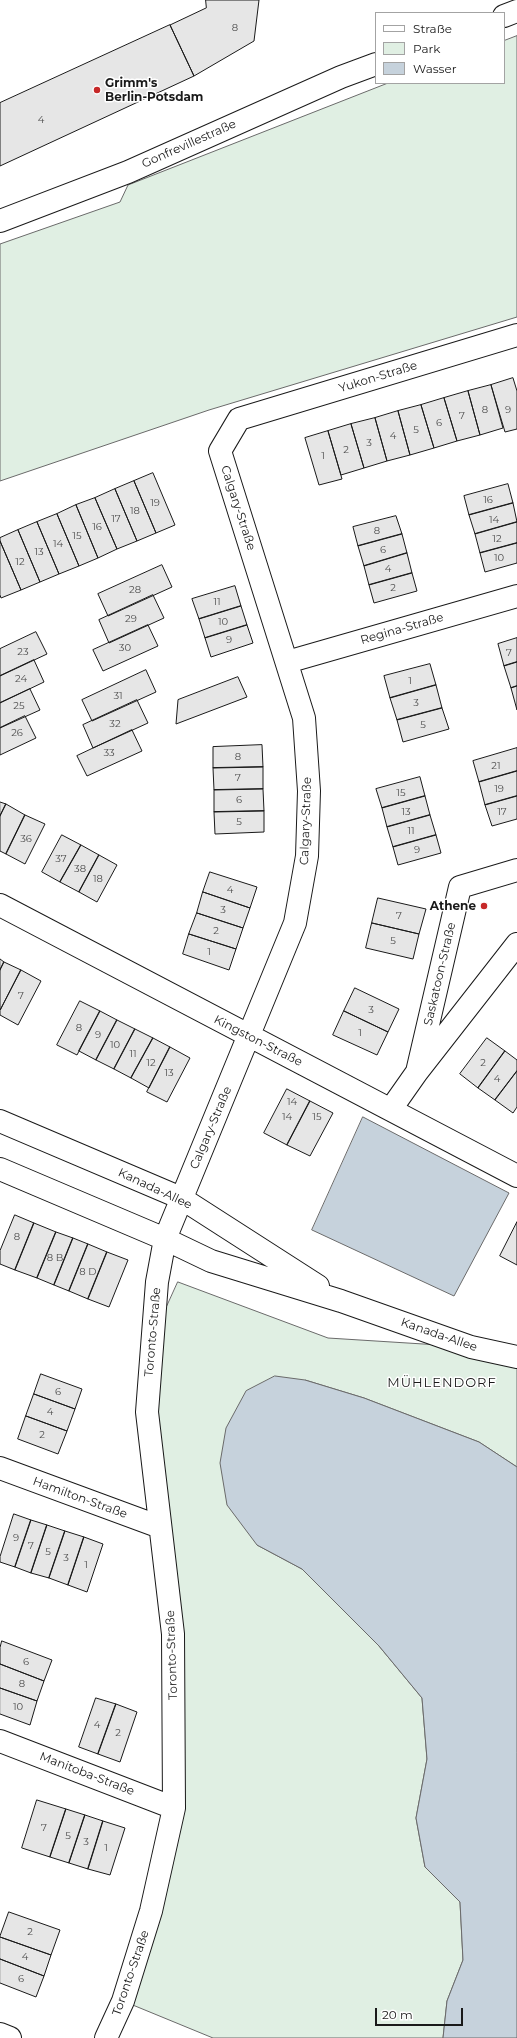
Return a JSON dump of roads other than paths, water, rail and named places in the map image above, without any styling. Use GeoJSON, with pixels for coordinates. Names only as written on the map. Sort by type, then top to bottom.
{"type":"FeatureCollection","features":[{"type":"Feature","properties":{"kind":"street"},"geometry":{"type":"LineString","coordinates":[[505,16],[517,11]]}},
{"type":"Feature","properties":{"kind":"street","name":"Gonfrevillestraße"},"geometry":{"type":"LineString","coordinates":[[0,220],[128,172],[341,77],[375,64]]}},
{"type":"Feature","properties":{"kind":"street","name":"Yukon-Straße"},"geometry":{"type":"LineString","coordinates":[[239,419],[517,335]]}},
{"type":"Feature","properties":{"kind":"street","name":"Calgary-Straße"},"geometry":{"type":"LineString","coordinates":[[165,1239],[250,1037],[295,922],[306,856],[309,791],[304,718],[220,451],[239,419]]}},
{"type":"Feature","properties":{"kind":"street","name":"Regina-Straße"},"geometry":{"type":"LineString","coordinates":[[287,662],[517,596]]}},
{"type":"Feature","properties":{"kind":"street","name":"Saskatoon-Straße"},"geometry":{"type":"LineString","coordinates":[[417,1072],[460,887],[517,870]]}},
{"type":"Feature","properties":{"kind":"street","name":"Kingston-Straße"},"geometry":{"type":"LineString","coordinates":[[0,905],[517,1176]]}},
{"type":"Feature","properties":{"kind":"street","name":"Saskatoon-Straße"},"geometry":{"type":"LineString","coordinates":[[391,1109],[417,1072],[517,944]]}},
{"type":"Feature","properties":{"kind":"street","name":"Kanada-Allee"},"geometry":{"type":"LineString","coordinates":[[0,1121],[181,1198],[341,1301]]}},
{"type":"Feature","properties":{"kind":"street","name":"Kanada-Allee"},"geometry":{"type":"LineString","coordinates":[[0,1169],[211,1260],[341,1301],[471,1348],[517,1357]]}},
{"type":"Feature","properties":{"kind":"street","name":"Toronto-Straße"},"geometry":{"type":"LineString","coordinates":[[104,2037],[123,2001],[151,1911],[174,1808],[173,1634],[147,1412],[157,1282],[165,1239]]}},
{"type":"Feature","properties":{"kind":"street","name":"Hamilton-Straße"},"geometry":{"type":"LineString","coordinates":[[0,1468],[160,1527]]}},
{"type":"Feature","properties":{"kind":"street","name":"Manitoba-Straße"},"geometry":{"type":"LineString","coordinates":[[0,1741],[174,1808]]}},
{"type":"Feature","properties":{"kind":"street"},"geometry":{"type":"LineString","coordinates":[[0,2034],[10,2038]]}},
{"type":"Feature","properties":{"kind":"water"},"geometry":{"type":"Polygon","coordinates":[[[363,1117],[509,1193],[454,1296],[312,1230],[363,1117]]]}},
{"type":"Feature","properties":{"kind":"water"},"geometry":{"type":"Polygon","coordinates":[[[275,1376],[305,1380],[364,1398],[479,1442],[517,1467],[517,2038],[443,2038],[447,2001],[463,1960],[460,1902],[425,1867],[416,1818],[427,1759],[422,1698],[379,1646],[302,1569],[257,1545],[227,1505],[220,1463],[226,1428],[246,1391],[275,1376]]]}},
{"type":"Feature","properties":{"kind":"place","name":"Grimm's Berlin-Potsdam"},"geometry":{"type":"Point","coordinates":[97,90]}},
{"type":"Feature","properties":{"kind":"place","name":"Athene"},"geometry":{"type":"Point","coordinates":[484,906]}},
{"type":"Feature","properties":{"kind":"district","name":"MÜHLENDORF"},"geometry":{"type":"Point","coordinates":[442,1383]}}]}
